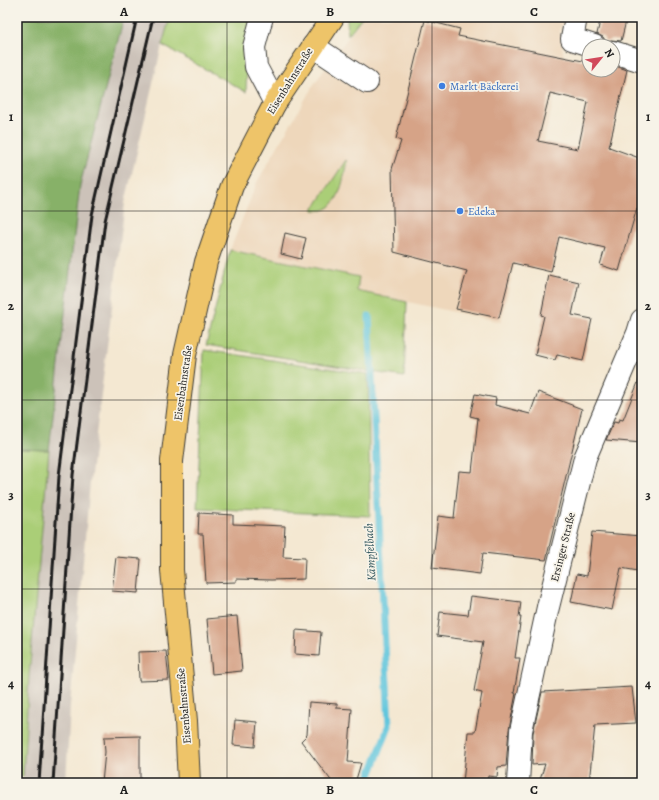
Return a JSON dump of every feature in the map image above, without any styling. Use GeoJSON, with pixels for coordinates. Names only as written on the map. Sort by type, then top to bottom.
{"type":"FeatureCollection","features":[{"type":"Feature","properties":{"kind":"main road","name":"Eisenbahnstraße"},"geometry":{"type":"LineString","coordinates":[[189,783],[186,721],[172,570],[172,462],[185,355],[206,262],[232,186],[275,103],[333,17]]}},
{"type":"Feature","properties":{"kind":"street"},"geometry":{"type":"LineString","coordinates":[[262,17],[254,47],[256,67],[275,103]]}},
{"type":"Feature","properties":{"kind":"street"},"geometry":{"type":"LineString","coordinates":[[576,17],[572,40],[581,42]]}},
{"type":"Feature","properties":{"kind":"street"},"geometry":{"type":"LineString","coordinates":[[313,46],[367,82]]}},
{"type":"Feature","properties":{"kind":"street"},"geometry":{"type":"LineString","coordinates":[[621,54],[642,61]]}},
{"type":"Feature","properties":{"kind":"street","name":"Ersinger Straße"},"geometry":{"type":"LineString","coordinates":[[518,783],[522,731],[548,607],[585,458],[642,320]]}},
{"type":"Feature","properties":{"kind":"shaded area"},"geometry":{"type":"Polygon","coordinates":[[[124,17],[170,17],[125,203],[90,482],[70,706],[66,783],[23,783],[29,676],[49,450],[80,185],[124,17]]]}},
{"type":"Feature","properties":{"kind":"shaded area"},"geometry":{"type":"Polygon","coordinates":[[[363,17],[563,17],[560,31],[564,58],[501,322],[357,291],[359,277],[230,250],[257,182],[314,84],[363,17]]]}},
{"type":"Feature","properties":{"kind":"green space"},"geometry":{"type":"Polygon","coordinates":[[[17,17],[124,17],[80,185],[49,450],[17,449],[17,17]]]}},
{"type":"Feature","properties":{"kind":"green space"},"geometry":{"type":"Polygon","coordinates":[[[170,17],[256,17],[247,65],[246,92],[162,45],[170,17]]]}},
{"type":"Feature","properties":{"kind":"green space"},"geometry":{"type":"Polygon","coordinates":[[[348,17],[362,17],[348,35],[347,19],[348,17]]]}},
{"type":"Feature","properties":{"kind":"green space"},"geometry":{"type":"Polygon","coordinates":[[[346,160],[342,186],[335,202],[322,210],[313,210],[346,160]]]}},
{"type":"Feature","properties":{"kind":"green space"},"geometry":{"type":"Polygon","coordinates":[[[230,250],[359,277],[357,291],[407,302],[404,377],[206,345],[230,250]]]}},
{"type":"Feature","properties":{"kind":"green space"},"geometry":{"type":"Polygon","coordinates":[[[204,350],[368,374],[370,516],[197,508],[204,350]]]}},
{"type":"Feature","properties":{"kind":"green space"},"geometry":{"type":"Polygon","coordinates":[[[17,449],[49,450],[29,676],[23,777],[17,777],[17,449]]]}},
{"type":"Feature","properties":{"kind":"building"},"geometry":{"type":"Polygon","coordinates":[[[601,17],[627,17],[621,41],[621,38],[604,38],[597,34],[601,17]]]}},
{"type":"Feature","properties":{"kind":"building","name":"Edeka"},"geometry":{"type":"Polygon","coordinates":[[[425,20],[460,29],[458,36],[581,61],[581,78],[621,78],[621,68],[627,70],[609,147],[642,159],[642,209],[637,208],[619,271],[600,265],[605,248],[559,237],[551,272],[513,263],[499,318],[456,309],[467,271],[394,252],[392,169],[401,141],[396,139],[425,20]],[[550,93],[538,141],[578,149],[588,102],[550,93]]]}},
{"type":"Feature","properties":{"kind":"building"},"geometry":{"type":"Polygon","coordinates":[[[285,233],[306,238],[301,259],[281,254],[285,233]]]}},
{"type":"Feature","properties":{"kind":"building"},"geometry":{"type":"Polygon","coordinates":[[[549,275],[579,282],[572,315],[592,319],[583,361],[557,355],[555,360],[535,355],[544,316],[541,315],[549,275]]]}},
{"type":"Feature","properties":{"kind":"building"},"geometry":{"type":"Polygon","coordinates":[[[641,375],[642,443],[606,440],[614,422],[618,423],[619,419],[623,420],[641,375]]]}},
{"type":"Feature","properties":{"kind":"building"},"geometry":{"type":"Polygon","coordinates":[[[538,392],[582,409],[546,560],[483,553],[480,574],[432,568],[438,516],[454,518],[459,471],[472,472],[478,418],[470,416],[475,394],[496,398],[495,405],[530,414],[538,392]]]}},
{"type":"Feature","properties":{"kind":"building"},"geometry":{"type":"Polygon","coordinates":[[[199,513],[233,515],[233,524],[285,526],[283,557],[305,558],[304,579],[236,579],[236,582],[206,583],[203,534],[198,534],[199,513]]]}},
{"type":"Feature","properties":{"kind":"building"},"geometry":{"type":"Polygon","coordinates":[[[592,532],[642,536],[642,568],[639,568],[638,571],[621,568],[612,610],[571,602],[577,574],[587,576],[592,532]]]}},
{"type":"Feature","properties":{"kind":"building"},"geometry":{"type":"Polygon","coordinates":[[[116,557],[141,559],[138,593],[112,591],[116,557]]]}},
{"type":"Feature","properties":{"kind":"building"},"geometry":{"type":"Polygon","coordinates":[[[471,596],[521,602],[519,617],[521,617],[515,658],[520,658],[514,693],[516,693],[509,730],[506,766],[498,767],[497,777],[488,776],[487,783],[463,783],[468,732],[475,732],[482,693],[474,691],[483,642],[437,636],[440,612],[468,615],[471,596]]]}},
{"type":"Feature","properties":{"kind":"building"},"geometry":{"type":"Polygon","coordinates":[[[237,616],[242,671],[212,674],[207,619],[237,616]]]}},
{"type":"Feature","properties":{"kind":"building"},"geometry":{"type":"Polygon","coordinates":[[[296,630],[321,632],[319,656],[295,654],[296,630]]]}},
{"type":"Feature","properties":{"kind":"building"},"geometry":{"type":"Polygon","coordinates":[[[166,651],[169,680],[139,681],[138,652],[166,651]]]}},
{"type":"Feature","properties":{"kind":"building"},"geometry":{"type":"Polygon","coordinates":[[[632,687],[636,723],[595,725],[589,783],[539,783],[545,764],[532,765],[533,733],[542,692],[632,687]]]}},
{"type":"Feature","properties":{"kind":"building"},"geometry":{"type":"Polygon","coordinates":[[[309,702],[337,704],[337,708],[352,709],[348,762],[361,763],[355,783],[333,783],[301,741],[307,735],[309,702]]]}},
{"type":"Feature","properties":{"kind":"building"},"geometry":{"type":"Polygon","coordinates":[[[235,720],[257,722],[255,747],[233,745],[235,720]]]}},
{"type":"Feature","properties":{"kind":"building"},"geometry":{"type":"Polygon","coordinates":[[[140,736],[140,783],[102,783],[105,752],[104,737],[140,736]]]}},
{"type":"Feature","properties":{"kind":"waterway","name":"Kämpfelbach"},"geometry":{"type":"LineString","coordinates":[[367,783],[389,726],[369,316]]}},
{"type":"Feature","properties":{"kind":"railway"},"geometry":{"type":"LineString","coordinates":[[39,783],[59,476],[92,215],[137,17]]}},
{"type":"Feature","properties":{"kind":"railway"},"geometry":{"type":"LineString","coordinates":[[53,783],[73,475],[105,221],[153,17]]}},
{"type":"Feature","properties":{"kind":"place","name":"Markt Bäckerei"},"geometry":{"type":"Point","coordinates":[442,86]}},
{"type":"Feature","properties":{"kind":"place","name":"Edeka"},"geometry":{"type":"Point","coordinates":[460,211]}}]}
